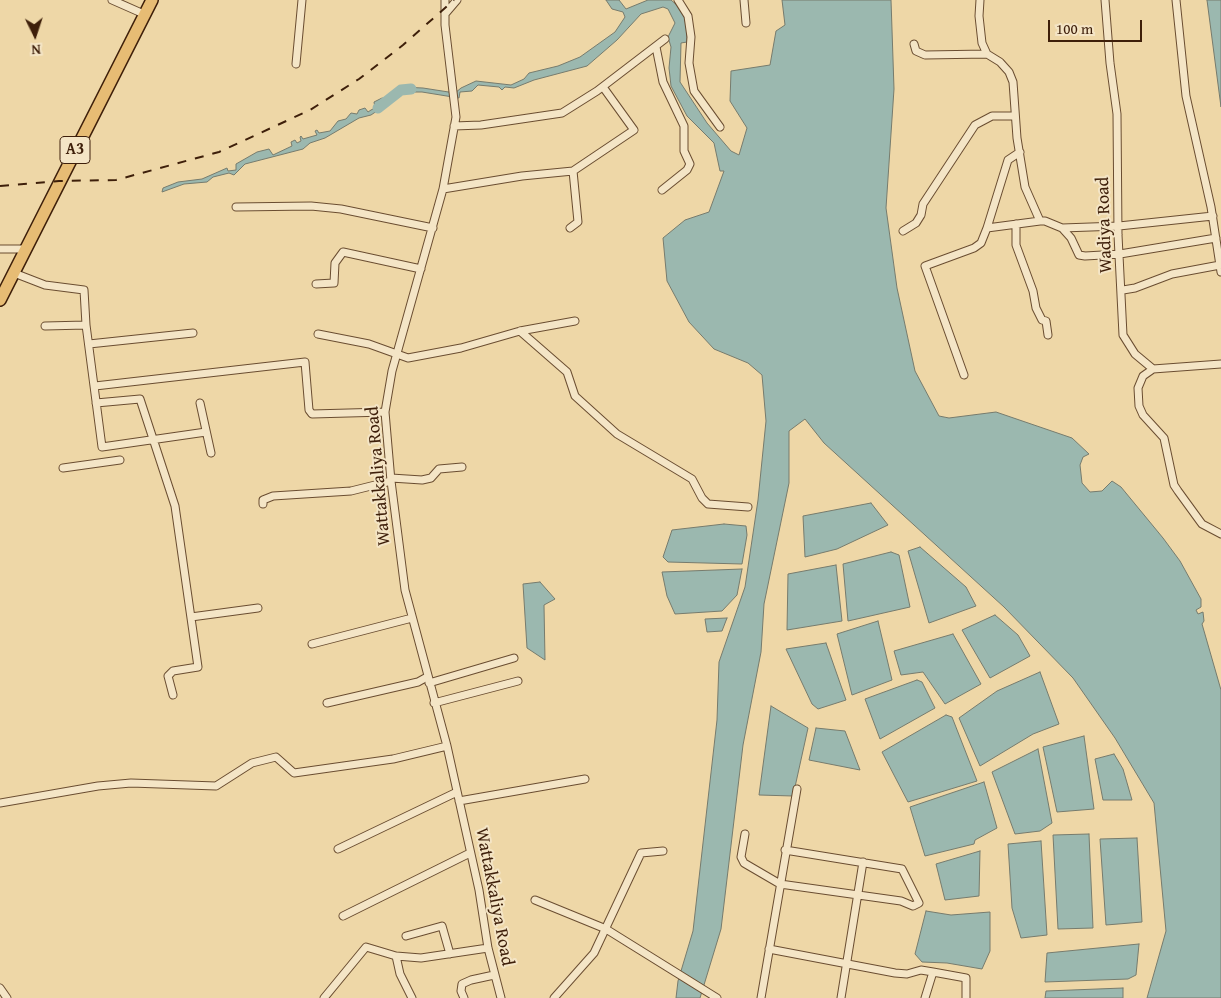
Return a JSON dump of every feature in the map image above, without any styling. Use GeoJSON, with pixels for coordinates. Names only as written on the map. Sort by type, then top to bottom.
{"type":"FeatureCollection","features":[{"type":"Feature","properties":{"kind":"highway","name":"A3"},"geometry":{"type":"LineString","coordinates":[[0,300],[152,0]]}},
{"type":"Feature","properties":{"kind":"street"},"geometry":{"type":"LineString","coordinates":[[112,0],[146,15]]}},
{"type":"Feature","properties":{"kind":"street"},"geometry":{"type":"LineString","coordinates":[[296,64],[302,0]]}},
{"type":"Feature","properties":{"kind":"street","name":"Wattakkaliya Road"},"geometry":{"type":"LineString","coordinates":[[445,0],[455,105],[454,126],[433,228],[392,371],[385,412],[391,480],[405,590],[447,746],[488,948],[501,998]]}},
{"type":"Feature","properties":{"kind":"street"},"geometry":{"type":"LineString","coordinates":[[445,14],[457,0]]}},
{"type":"Feature","properties":{"kind":"street"},"geometry":{"type":"LineString","coordinates":[[678,0],[688,16],[691,37],[689,63],[694,91],[720,127]]}},
{"type":"Feature","properties":{"kind":"street"},"geometry":{"type":"LineString","coordinates":[[744,0],[746,23]]}},
{"type":"Feature","properties":{"kind":"street"},"geometry":{"type":"LineString","coordinates":[[980,0],[982,43],[987,54]]}},
{"type":"Feature","properties":{"kind":"street","name":"Wadiya Road"},"geometry":{"type":"LineString","coordinates":[[1105,0],[1110,63],[1117,114],[1118,226],[1123,290],[1123,335],[1136,354],[1153,369]]}},
{"type":"Feature","properties":{"kind":"street"},"geometry":{"type":"LineString","coordinates":[[1123,290],[1135,288],[1172,274],[1220,268],[1213,216],[1186,96],[1176,0]]}},
{"type":"Feature","properties":{"kind":"street"},"geometry":{"type":"LineString","coordinates":[[454,126],[481,125],[562,113],[603,87],[665,39]]}},
{"type":"Feature","properties":{"kind":"street"},"geometry":{"type":"LineString","coordinates":[[914,44],[916,51],[925,55],[987,54],[1000,62],[1009,72],[1013,82],[1015,116],[1025,187],[1040,221]]}},
{"type":"Feature","properties":{"kind":"street"},"geometry":{"type":"LineString","coordinates":[[655,48],[663,82],[684,126],[684,151],[690,164],[687,170],[662,190]]}},
{"type":"Feature","properties":{"kind":"street"},"geometry":{"type":"LineString","coordinates":[[442,190],[522,176],[573,171],[634,130],[603,87]]}},
{"type":"Feature","properties":{"kind":"street"},"geometry":{"type":"LineString","coordinates":[[903,231],[916,223],[921,215],[923,204],[975,125],[992,116],[1015,116]]}},
{"type":"Feature","properties":{"kind":"street"},"geometry":{"type":"LineString","coordinates":[[964,375],[925,266],[974,248],[982,243],[1008,160],[1020,152]]}},
{"type":"Feature","properties":{"kind":"street"},"geometry":{"type":"LineString","coordinates":[[570,228],[578,222],[573,171]]}},
{"type":"Feature","properties":{"kind":"street"},"geometry":{"type":"LineString","coordinates":[[236,207],[318,207],[433,228]]}},
{"type":"Feature","properties":{"kind":"street"},"geometry":{"type":"LineString","coordinates":[[987,228],[1040,221],[1045,221],[1062,228],[1118,226],[1213,216]]}},
{"type":"Feature","properties":{"kind":"street"},"geometry":{"type":"LineString","coordinates":[[1016,224],[1016,245],[1033,291],[1036,308],[1042,320],[1046,322],[1048,335]]}},
{"type":"Feature","properties":{"kind":"street"},"geometry":{"type":"LineString","coordinates":[[1062,228],[1071,238],[1079,255],[1085,256],[1120,254],[1216,238]]}},
{"type":"Feature","properties":{"kind":"street"},"geometry":{"type":"LineString","coordinates":[[0,249],[26,249]]}},
{"type":"Feature","properties":{"kind":"street"},"geometry":{"type":"LineString","coordinates":[[316,284],[334,283],[336,263],[343,252],[421,269]]}},
{"type":"Feature","properties":{"kind":"street"},"geometry":{"type":"LineString","coordinates":[[14,273],[45,285],[84,290],[86,325],[104,462]]}},
{"type":"Feature","properties":{"kind":"street"},"geometry":{"type":"LineString","coordinates":[[318,334],[368,344],[408,358],[461,348],[520,331],[575,321]]}},
{"type":"Feature","properties":{"kind":"street"},"geometry":{"type":"LineString","coordinates":[[45,326],[86,325]]}},
{"type":"Feature","properties":{"kind":"street"},"geometry":{"type":"LineString","coordinates":[[520,331],[567,372],[576,396],[618,434],[692,479],[702,498],[708,504],[748,507]]}},
{"type":"Feature","properties":{"kind":"street"},"geometry":{"type":"LineString","coordinates":[[89,344],[193,333]]}},
{"type":"Feature","properties":{"kind":"street"},"geometry":{"type":"LineString","coordinates":[[95,386],[304,362],[309,410],[312,414],[385,412]]}},
{"type":"Feature","properties":{"kind":"street"},"geometry":{"type":"LineString","coordinates":[[1221,364],[1153,369],[1144,376],[1138,388],[1139,406],[1143,414],[1164,438],[1174,485],[1202,524],[1221,534]]}},
{"type":"Feature","properties":{"kind":"street"},"geometry":{"type":"LineString","coordinates":[[96,403],[140,399],[174,506],[198,667],[173,671],[168,676],[173,695]]}},
{"type":"Feature","properties":{"kind":"street"},"geometry":{"type":"LineString","coordinates":[[200,403],[210,453]]}},
{"type":"Feature","properties":{"kind":"street"},"geometry":{"type":"LineString","coordinates":[[102,447],[206,432]]}},
{"type":"Feature","properties":{"kind":"street"},"geometry":{"type":"LineString","coordinates":[[63,468],[120,460]]}},
{"type":"Feature","properties":{"kind":"street"},"geometry":{"type":"LineString","coordinates":[[263,504],[263,500],[273,496],[350,491],[391,480],[422,480],[431,478],[439,469],[462,467]]}},
{"type":"Feature","properties":{"kind":"street"},"geometry":{"type":"LineString","coordinates":[[191,617],[258,608]]}},
{"type":"Feature","properties":{"kind":"street"},"geometry":{"type":"LineString","coordinates":[[312,644],[412,618]]}},
{"type":"Feature","properties":{"kind":"street"},"geometry":{"type":"LineString","coordinates":[[327,703],[514,658]]}},
{"type":"Feature","properties":{"kind":"street"},"geometry":{"type":"LineString","coordinates":[[434,703],[518,681]]}},
{"type":"Feature","properties":{"kind":"street"},"geometry":{"type":"LineString","coordinates":[[0,803],[98,786],[131,783],[216,786],[252,764],[276,757],[294,773],[393,759],[447,746]]}},
{"type":"Feature","properties":{"kind":"street"},"geometry":{"type":"LineString","coordinates":[[459,801],[584,779]]}},
{"type":"Feature","properties":{"kind":"street"},"geometry":{"type":"LineString","coordinates":[[761,998],[797,789]]}},
{"type":"Feature","properties":{"kind":"street"},"geometry":{"type":"LineString","coordinates":[[338,849],[457,792]]}},
{"type":"Feature","properties":{"kind":"street"},"geometry":{"type":"LineString","coordinates":[[745,834],[741,857],[744,863],[780,884],[901,901],[914,906],[919,903],[902,869],[785,850]]}},
{"type":"Feature","properties":{"kind":"street"},"geometry":{"type":"LineString","coordinates":[[554,998],[594,953],[641,853],[663,852]]}},
{"type":"Feature","properties":{"kind":"street"},"geometry":{"type":"LineString","coordinates":[[342,916],[470,853]]}},
{"type":"Feature","properties":{"kind":"street"},"geometry":{"type":"LineString","coordinates":[[841,998],[863,862]]}},
{"type":"Feature","properties":{"kind":"street"},"geometry":{"type":"LineString","coordinates":[[535,900],[606,929],[717,998]]}},
{"type":"Feature","properties":{"kind":"street"},"geometry":{"type":"LineString","coordinates":[[406,936],[442,926],[450,954]]}},
{"type":"Feature","properties":{"kind":"street"},"geometry":{"type":"LineString","coordinates":[[324,998],[366,947],[396,956],[421,958],[488,948]]}},
{"type":"Feature","properties":{"kind":"street"},"geometry":{"type":"LineString","coordinates":[[769,949],[846,965],[907,974],[921,970],[966,978],[966,998]]}},
{"type":"Feature","properties":{"kind":"street"},"geometry":{"type":"LineString","coordinates":[[396,956],[400,974],[412,998]]}},
{"type":"Feature","properties":{"kind":"street"},"geometry":{"type":"LineString","coordinates":[[925,998],[934,972]]}},
{"type":"Feature","properties":{"kind":"street"},"geometry":{"type":"LineString","coordinates":[[464,998],[461,992],[462,984],[494,975]]}},
{"type":"Feature","properties":{"kind":"street"},"geometry":{"type":"LineString","coordinates":[[0,988],[7,998]]}},
{"type":"Feature","properties":{"kind":"water"},"geometry":{"type":"Polygon","coordinates":[[[606,0],[619,0],[626,9],[648,0],[671,0],[678,6],[684,15],[687,30],[687,42],[681,43],[680,82],[707,123],[731,151],[739,155],[747,128],[730,101],[731,71],[770,65],[776,31],[785,25],[782,0],[891,0],[894,89],[886,208],[897,288],[915,371],[939,416],[949,418],[996,412],[1072,438],[1089,454],[1083,457],[1080,465],[1082,483],[1090,492],[1102,491],[1112,481],[1121,487],[1180,561],[1201,599],[1201,607],[1196,610],[1198,614],[1203,612],[1204,621],[1202,624],[1221,690],[1221,998],[1147,998],[1166,931],[1154,803],[1115,738],[1073,678],[1004,607],[824,443],[805,419],[789,431],[789,483],[764,604],[761,652],[743,745],[721,929],[700,998],[676,998],[678,981],[693,931],[717,720],[719,662],[745,587],[758,500],[766,421],[762,375],[748,363],[714,349],[689,322],[667,281],[663,238],[685,220],[709,212],[724,171],[720,171],[714,143],[687,116],[671,86],[669,68],[671,47],[668,37],[675,23],[668,9],[663,7],[641,14],[617,40],[587,66],[534,80],[514,88],[505,87],[502,90],[499,87],[478,85],[472,91],[460,92],[459,98],[422,92],[405,92],[371,115],[359,118],[325,138],[310,143],[303,149],[245,164],[234,175],[229,173],[213,177],[207,182],[184,184],[162,192],[163,188],[178,182],[202,179],[227,168],[228,171],[236,170],[236,164],[257,152],[269,149],[273,155],[292,146],[291,142],[295,140],[297,143],[301,141],[301,136],[303,139],[317,135],[315,131],[317,130],[319,133],[330,131],[338,121],[346,119],[351,113],[357,114],[359,110],[365,108],[368,112],[375,108],[374,102],[382,98],[393,100],[401,87],[455,93],[476,81],[511,85],[524,79],[529,73],[558,66],[580,57],[615,32],[625,17],[623,12],[612,9],[606,0]]]}},
{"type":"Feature","properties":{"kind":"water"},"geometry":{"type":"Polygon","coordinates":[[[1207,0],[1221,0],[1221,107],[1207,0]]]}},
{"type":"Feature","properties":{"kind":"water"},"geometry":{"type":"Polygon","coordinates":[[[871,503],[888,525],[837,549],[805,557],[803,516],[871,503]]]}},
{"type":"Feature","properties":{"kind":"water"},"geometry":{"type":"Polygon","coordinates":[[[724,524],[746,526],[747,535],[742,564],[668,562],[663,557],[672,530],[724,524]]]}},
{"type":"Feature","properties":{"kind":"water"},"geometry":{"type":"Polygon","coordinates":[[[920,547],[966,587],[976,606],[929,623],[908,551],[920,547]]]}},
{"type":"Feature","properties":{"kind":"water"},"geometry":{"type":"Polygon","coordinates":[[[891,552],[899,555],[910,607],[848,621],[843,564],[891,552]]]}},
{"type":"Feature","properties":{"kind":"water"},"geometry":{"type":"Polygon","coordinates":[[[836,565],[842,621],[787,630],[788,574],[836,565]]]}},
{"type":"Feature","properties":{"kind":"water"},"geometry":{"type":"Polygon","coordinates":[[[742,569],[737,595],[722,611],[675,614],[667,596],[662,572],[742,569]]]}},
{"type":"Feature","properties":{"kind":"water"},"geometry":{"type":"Polygon","coordinates":[[[540,582],[555,599],[544,605],[545,660],[527,648],[523,584],[540,582]]]}},
{"type":"Feature","properties":{"kind":"water"},"geometry":{"type":"Polygon","coordinates":[[[995,615],[1018,635],[1030,656],[990,678],[962,630],[995,615]]]}},
{"type":"Feature","properties":{"kind":"water"},"geometry":{"type":"Polygon","coordinates":[[[727,618],[722,631],[707,632],[705,619],[727,618]]]}},
{"type":"Feature","properties":{"kind":"water"},"geometry":{"type":"Polygon","coordinates":[[[878,621],[892,680],[852,695],[837,634],[878,621]]]}},
{"type":"Feature","properties":{"kind":"water"},"geometry":{"type":"Polygon","coordinates":[[[953,634],[981,684],[945,704],[923,672],[901,675],[894,651],[953,634]]]}},
{"type":"Feature","properties":{"kind":"water"},"geometry":{"type":"Polygon","coordinates":[[[826,643],[846,700],[818,709],[812,704],[786,649],[826,643]]]}},
{"type":"Feature","properties":{"kind":"water"},"geometry":{"type":"Polygon","coordinates":[[[1040,672],[1059,724],[1033,734],[980,766],[959,718],[997,691],[1040,672]]]}},
{"type":"Feature","properties":{"kind":"water"},"geometry":{"type":"Polygon","coordinates":[[[917,680],[922,682],[935,708],[880,739],[865,699],[917,680]]]}},
{"type":"Feature","properties":{"kind":"water"},"geometry":{"type":"Polygon","coordinates":[[[771,706],[808,728],[793,796],[759,795],[771,706]]]}},
{"type":"Feature","properties":{"kind":"water"},"geometry":{"type":"Polygon","coordinates":[[[946,715],[952,717],[977,781],[908,802],[882,752],[946,715]]]}},
{"type":"Feature","properties":{"kind":"water"},"geometry":{"type":"Polygon","coordinates":[[[816,728],[845,731],[860,770],[809,760],[816,728]]]}},
{"type":"Feature","properties":{"kind":"water"},"geometry":{"type":"Polygon","coordinates":[[[1084,736],[1094,809],[1057,812],[1043,747],[1084,736]]]}},
{"type":"Feature","properties":{"kind":"water"},"geometry":{"type":"Polygon","coordinates":[[[1038,749],[1052,823],[1040,831],[1015,834],[992,772],[1038,749]]]}},
{"type":"Feature","properties":{"kind":"water"},"geometry":{"type":"Polygon","coordinates":[[[1114,754],[1123,769],[1132,800],[1103,800],[1095,759],[1114,754]]]}},
{"type":"Feature","properties":{"kind":"water"},"geometry":{"type":"Polygon","coordinates":[[[984,782],[997,828],[975,840],[974,844],[925,856],[910,807],[984,782]]]}},
{"type":"Feature","properties":{"kind":"water"},"geometry":{"type":"Polygon","coordinates":[[[1089,834],[1093,928],[1058,929],[1053,835],[1089,834]]]}},
{"type":"Feature","properties":{"kind":"water"},"geometry":{"type":"Polygon","coordinates":[[[1137,838],[1142,922],[1106,925],[1100,839],[1137,838]]]}},
{"type":"Feature","properties":{"kind":"water"},"geometry":{"type":"Polygon","coordinates":[[[1041,841],[1047,935],[1021,938],[1012,908],[1008,844],[1041,841]]]}},
{"type":"Feature","properties":{"kind":"water"},"geometry":{"type":"Polygon","coordinates":[[[980,851],[979,896],[945,900],[936,864],[980,851]]]}},
{"type":"Feature","properties":{"kind":"water"},"geometry":{"type":"Polygon","coordinates":[[[926,911],[951,915],[990,912],[990,951],[982,969],[947,963],[922,962],[915,954],[926,911]]]}},
{"type":"Feature","properties":{"kind":"water"},"geometry":{"type":"Polygon","coordinates":[[[1139,944],[1136,975],[1128,979],[1045,982],[1047,953],[1139,944]]]}},
{"type":"Feature","properties":{"kind":"water"},"geometry":{"type":"Polygon","coordinates":[[[1123,988],[1123,998],[1045,998],[1046,991],[1123,988]]]}},
{"type":"Feature","properties":{"kind":"waterway"},"geometry":{"type":"LineString","coordinates":[[378,108],[401,90],[411,89]]}},
{"type":"Feature","properties":{"kind":"railway"},"geometry":{"type":"LineString","coordinates":[[0,186],[59,181],[116,180],[219,152],[310,110],[359,79],[403,45],[454,0]]}}]}
